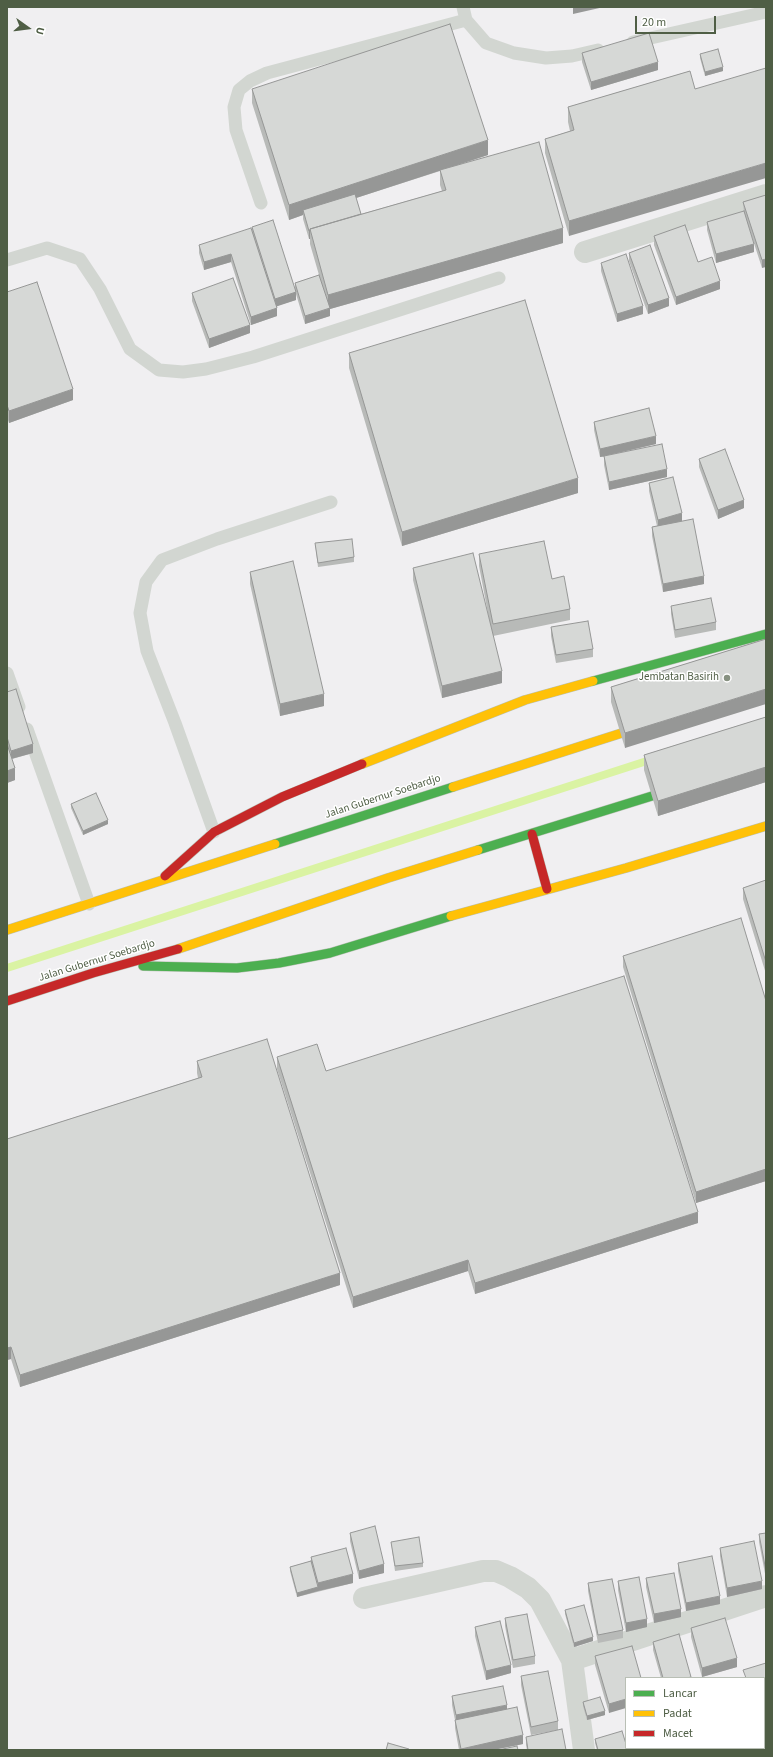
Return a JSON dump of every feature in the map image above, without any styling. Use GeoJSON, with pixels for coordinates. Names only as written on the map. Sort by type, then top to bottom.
{"type":"FeatureCollection","features":[{"type":"Feature","properties":{"kind":"highway"},"geometry":{"type":"LineString","coordinates":[[160,881],[214,832],[295,792],[525,700],[766,634]]}},
{"type":"Feature","properties":{"kind":"highway","name":"Jalan Gubernur Soebardjo"},"geometry":{"type":"LineString","coordinates":[[7,930],[657,722]]}},
{"type":"Feature","properties":{"kind":"highway","name":"Jalan Gubernur Soebardjo"},"geometry":{"type":"LineString","coordinates":[[7,1001],[119,966],[183,948],[388,878],[690,784]]}},
{"type":"Feature","properties":{"kind":"highway"},"geometry":{"type":"LineString","coordinates":[[119,966],[238,968],[279,963],[330,953],[476,908],[626,868],[766,826]]}},
{"type":"Feature","properties":{"kind":"highway"},"geometry":{"type":"LineString","coordinates":[[532,834],[547,889]]}},
{"type":"Feature","properties":{"kind":"street"},"geometry":{"type":"LineString","coordinates":[[585,252],[766,195]]}},
{"type":"Feature","properties":{"kind":"street"},"geometry":{"type":"LineString","coordinates":[[364,1598],[483,1571],[496,1571],[510,1577],[528,1588],[540,1600],[572,1660],[584,1750]]}},
{"type":"Feature","properties":{"kind":"street"},"geometry":{"type":"LineString","coordinates":[[572,1660],[766,1596]]}},
{"type":"Feature","properties":{"kind":"lane"},"geometry":{"type":"LineString","coordinates":[[261,203],[236,130],[234,107],[239,90],[250,81],[267,73],[464,13],[486,43],[514,53],[546,58],[572,56],[766,12]]}},
{"type":"Feature","properties":{"kind":"lane"},"geometry":{"type":"LineString","coordinates":[[7,260],[47,248],[80,259],[100,289],[130,349],[159,370],[182,372],[206,369],[253,357],[499,278]]}},
{"type":"Feature","properties":{"kind":"lane"},"geometry":{"type":"LineString","coordinates":[[214,832],[147,651],[140,613],[146,582],[162,560],[216,539],[331,502]]}},
{"type":"Feature","properties":{"kind":"lane"},"geometry":{"type":"LineString","coordinates":[[7,673],[89,904]]}},
{"type":"Feature","properties":{"kind":"building"},"geometry":{"type":"Polygon","coordinates":[[[450,24],[488,140],[289,205],[252,89],[450,24]]]}},
{"type":"Feature","properties":{"kind":"building"},"geometry":{"type":"Polygon","coordinates":[[[649,33],[658,62],[591,82],[582,53],[649,33]]]}},
{"type":"Feature","properties":{"kind":"building"},"geometry":{"type":"Polygon","coordinates":[[[718,49],[723,67],[705,72],[700,54],[718,49]]]}},
{"type":"Feature","properties":{"kind":"building"},"geometry":{"type":"Polygon","coordinates":[[[766,68],[766,163],[569,221],[545,139],[574,130],[568,107],[690,71],[695,89],[766,68]]]}},
{"type":"Feature","properties":{"kind":"building"},"geometry":{"type":"Polygon","coordinates":[[[539,142],[563,228],[328,295],[310,229],[446,190],[440,170],[539,142]]]}},
{"type":"Feature","properties":{"kind":"building"},"geometry":{"type":"Polygon","coordinates":[[[355,194],[361,214],[310,229],[309,231],[303,210],[355,194]]]}},
{"type":"Feature","properties":{"kind":"building"},"geometry":{"type":"Polygon","coordinates":[[[766,195],[766,259],[762,260],[743,202],[766,195]]]}},
{"type":"Feature","properties":{"kind":"building"},"geometry":{"type":"Polygon","coordinates":[[[744,211],[754,244],[716,254],[707,222],[744,211]]]}},
{"type":"Feature","properties":{"kind":"building"},"geometry":{"type":"Polygon","coordinates":[[[273,220],[296,292],[275,299],[252,227],[273,220]]]}},
{"type":"Feature","properties":{"kind":"building"},"geometry":{"type":"Polygon","coordinates":[[[685,225],[698,262],[712,257],[720,281],[676,297],[654,236],[685,225]]]}},
{"type":"Feature","properties":{"kind":"building"},"geometry":{"type":"Polygon","coordinates":[[[251,228],[277,308],[251,317],[231,254],[204,262],[199,245],[251,228]]]}},
{"type":"Feature","properties":{"kind":"building"},"geometry":{"type":"Polygon","coordinates":[[[650,245],[669,298],[648,305],[629,253],[650,245]]]}},
{"type":"Feature","properties":{"kind":"building"},"geometry":{"type":"Polygon","coordinates":[[[626,254],[643,306],[617,314],[601,263],[626,254]]]}},
{"type":"Feature","properties":{"kind":"building"},"geometry":{"type":"Polygon","coordinates":[[[319,275],[330,308],[305,316],[295,283],[319,275]]]}},
{"type":"Feature","properties":{"kind":"building"},"geometry":{"type":"Polygon","coordinates":[[[233,278],[250,325],[209,339],[192,293],[233,278]]]}},
{"type":"Feature","properties":{"kind":"building"},"geometry":{"type":"Polygon","coordinates":[[[37,282],[73,389],[9,411],[7,405],[7,292],[37,282]]]}},
{"type":"Feature","properties":{"kind":"building"},"geometry":{"type":"Polygon","coordinates":[[[525,300],[578,478],[402,532],[349,353],[525,300]]]}},
{"type":"Feature","properties":{"kind":"building"},"geometry":{"type":"Polygon","coordinates":[[[649,408],[656,436],[600,449],[594,422],[649,408]]]}},
{"type":"Feature","properties":{"kind":"building"},"geometry":{"type":"Polygon","coordinates":[[[662,444],[667,469],[609,482],[604,456],[662,444]]]}},
{"type":"Feature","properties":{"kind":"building"},"geometry":{"type":"Polygon","coordinates":[[[725,449],[744,500],[718,510],[699,459],[725,449]]]}},
{"type":"Feature","properties":{"kind":"building"},"geometry":{"type":"Polygon","coordinates":[[[673,477],[682,513],[658,520],[649,483],[673,477]]]}},
{"type":"Feature","properties":{"kind":"building"},"geometry":{"type":"Polygon","coordinates":[[[693,519],[704,576],[663,584],[652,527],[693,519]]]}},
{"type":"Feature","properties":{"kind":"building"},"geometry":{"type":"Polygon","coordinates":[[[352,539],[354,557],[318,563],[315,543],[352,539]]]}},
{"type":"Feature","properties":{"kind":"building"},"geometry":{"type":"Polygon","coordinates":[[[544,541],[552,579],[564,576],[570,609],[493,624],[479,554],[544,541]]]}},
{"type":"Feature","properties":{"kind":"building"},"geometry":{"type":"Polygon","coordinates":[[[473,553],[502,671],[442,686],[413,568],[473,553]]]}},
{"type":"Feature","properties":{"kind":"building"},"geometry":{"type":"Polygon","coordinates":[[[293,561],[324,694],[280,704],[250,572],[293,561]]]}},
{"type":"Feature","properties":{"kind":"building"},"geometry":{"type":"Polygon","coordinates":[[[711,598],[716,622],[675,630],[671,606],[711,598]]]}},
{"type":"Feature","properties":{"kind":"building"},"geometry":{"type":"Polygon","coordinates":[[[588,621],[593,649],[556,655],[551,627],[588,621]]]}},
{"type":"Feature","properties":{"kind":"building","name":"Jembatan Basirih"},"geometry":{"type":"Polygon","coordinates":[[[766,639],[766,689],[625,733],[611,687],[766,639]]]}},
{"type":"Feature","properties":{"kind":"building"},"geometry":{"type":"Polygon","coordinates":[[[16,689],[33,744],[11,751],[7,737],[7,692],[16,689]]]}},
{"type":"Feature","properties":{"kind":"building"},"geometry":{"type":"Polygon","coordinates":[[[766,717],[766,767],[658,801],[644,755],[766,717]]]}},
{"type":"Feature","properties":{"kind":"building"},"geometry":{"type":"Polygon","coordinates":[[[7,744],[15,768],[7,771],[7,744]]]}},
{"type":"Feature","properties":{"kind":"building"},"geometry":{"type":"Polygon","coordinates":[[[96,793],[108,820],[83,831],[71,804],[96,793]]]}},
{"type":"Feature","properties":{"kind":"building"},"geometry":{"type":"Polygon","coordinates":[[[766,880],[766,962],[743,888],[766,880]]]}},
{"type":"Feature","properties":{"kind":"building"},"geometry":{"type":"Polygon","coordinates":[[[741,918],[766,1001],[766,1169],[696,1192],[623,956],[741,918]]]}},
{"type":"Feature","properties":{"kind":"building"},"geometry":{"type":"Polygon","coordinates":[[[624,976],[698,1212],[475,1283],[468,1260],[353,1297],[277,1057],[317,1044],[326,1071],[624,976]]]}},
{"type":"Feature","properties":{"kind":"building"},"geometry":{"type":"Polygon","coordinates":[[[267,1039],[340,1273],[20,1375],[11,1347],[7,1348],[7,1139],[202,1077],[197,1061],[267,1039]]]}},
{"type":"Feature","properties":{"kind":"building"},"geometry":{"type":"Polygon","coordinates":[[[375,1526],[384,1564],[359,1571],[350,1533],[375,1526]]]}},
{"type":"Feature","properties":{"kind":"building"},"geometry":{"type":"Polygon","coordinates":[[[766,1533],[766,1571],[759,1534],[766,1533]]]}},
{"type":"Feature","properties":{"kind":"building"},"geometry":{"type":"Polygon","coordinates":[[[419,1537],[423,1563],[395,1566],[391,1542],[419,1537]]]}},
{"type":"Feature","properties":{"kind":"building"},"geometry":{"type":"Polygon","coordinates":[[[754,1541],[762,1581],[727,1588],[720,1548],[754,1541]]]}},
{"type":"Feature","properties":{"kind":"building"},"geometry":{"type":"Polygon","coordinates":[[[346,1548],[353,1574],[318,1583],[311,1557],[346,1548]]]}},
{"type":"Feature","properties":{"kind":"building"},"geometry":{"type":"Polygon","coordinates":[[[712,1556],[720,1596],[686,1603],[678,1563],[712,1556]]]}},
{"type":"Feature","properties":{"kind":"building"},"geometry":{"type":"Polygon","coordinates":[[[311,1561],[318,1587],[297,1593],[290,1567],[311,1561]]]}},
{"type":"Feature","properties":{"kind":"building"},"geometry":{"type":"Polygon","coordinates":[[[674,1573],[681,1609],[654,1614],[646,1578],[674,1573]]]}},
{"type":"Feature","properties":{"kind":"building"},"geometry":{"type":"Polygon","coordinates":[[[639,1577],[647,1619],[626,1623],[618,1581],[639,1577]]]}},
{"type":"Feature","properties":{"kind":"building"},"geometry":{"type":"Polygon","coordinates":[[[612,1579],[623,1630],[598,1635],[588,1583],[612,1579]]]}},
{"type":"Feature","properties":{"kind":"building"},"geometry":{"type":"Polygon","coordinates":[[[584,1605],[593,1637],[574,1643],[565,1610],[584,1605]]]}},
{"type":"Feature","properties":{"kind":"building"},"geometry":{"type":"Polygon","coordinates":[[[527,1614],[535,1656],[513,1660],[505,1618],[527,1614]]]}},
{"type":"Feature","properties":{"kind":"building"},"geometry":{"type":"Polygon","coordinates":[[[725,1618],[737,1658],[702,1668],[691,1628],[725,1618]]]}},
{"type":"Feature","properties":{"kind":"building"},"geometry":{"type":"Polygon","coordinates":[[[500,1621],[511,1665],[486,1671],[475,1627],[500,1621]]]}},
{"type":"Feature","properties":{"kind":"building"},"geometry":{"type":"Polygon","coordinates":[[[679,1634],[691,1677],[663,1677],[653,1642],[679,1634]]]}},
{"type":"Feature","properties":{"kind":"building"},"geometry":{"type":"Polygon","coordinates":[[[632,1646],[641,1677],[625,1677],[625,1699],[609,1704],[595,1656],[632,1646]]]}},
{"type":"Feature","properties":{"kind":"building"},"geometry":{"type":"Polygon","coordinates":[[[766,1663],[766,1682],[765,1677],[746,1677],[743,1670],[766,1663]]]}},
{"type":"Feature","properties":{"kind":"building"},"geometry":{"type":"Polygon","coordinates":[[[548,1671],[558,1721],[531,1727],[521,1676],[548,1671]]]}},
{"type":"Feature","properties":{"kind":"building"},"geometry":{"type":"Polygon","coordinates":[[[503,1686],[507,1705],[456,1715],[452,1696],[503,1686]]]}},
{"type":"Feature","properties":{"kind":"building"},"geometry":{"type":"Polygon","coordinates":[[[765,1686],[766,1686],[765,1708],[765,1686]]]}},
{"type":"Feature","properties":{"kind":"building"},"geometry":{"type":"Polygon","coordinates":[[[600,1697],[605,1711],[587,1716],[583,1702],[600,1697]]]}},
{"type":"Feature","properties":{"kind":"building"},"geometry":{"type":"Polygon","coordinates":[[[517,1707],[523,1735],[461,1749],[455,1720],[517,1707]]]}},
{"type":"Feature","properties":{"kind":"building"},"geometry":{"type":"Polygon","coordinates":[[[766,1714],[766,1731],[765,1731],[766,1714]]]}},
{"type":"Feature","properties":{"kind":"building"},"geometry":{"type":"Polygon","coordinates":[[[562,1729],[566,1750],[528,1750],[526,1737],[562,1729]]]}},
{"type":"Feature","properties":{"kind":"building"},"geometry":{"type":"Polygon","coordinates":[[[622,1731],[625,1741],[625,1749],[628,1750],[598,1750],[595,1739],[622,1731]]]}},
{"type":"Feature","properties":{"kind":"building"},"geometry":{"type":"Polygon","coordinates":[[[388,1743],[409,1749],[409,1750],[386,1750],[388,1743]]]}},
{"type":"Feature","properties":{"kind":"building"},"geometry":{"type":"Polygon","coordinates":[[[517,1746],[518,1750],[498,1750],[517,1746]]]}},
{"type":"Feature","properties":{"kind":"building"},"geometry":{"type":"Polygon","coordinates":[[[642,1749],[656,1749],[652,1750],[642,1749]]]}},
{"type":"Feature","properties":{"kind":"waterway"},"geometry":{"type":"LineString","coordinates":[[7,968],[653,759]]}},
{"type":"Feature","properties":{"kind":"traffic: fast"},"geometry":{"type":"LineString","coordinates":[[593,681],[766,634]]}},
{"type":"Feature","properties":{"kind":"traffic: fast"},"geometry":{"type":"LineString","coordinates":[[275,844],[453,787]]}},
{"type":"Feature","properties":{"kind":"traffic: fast"},"geometry":{"type":"LineString","coordinates":[[478,850],[681,787]]}},
{"type":"Feature","properties":{"kind":"traffic: fast"},"geometry":{"type":"LineString","coordinates":[[143,966],[237,968],[279,963],[330,953],[451,916]]}},
{"type":"Feature","properties":{"kind":"traffic: slow"},"geometry":{"type":"LineString","coordinates":[[362,764],[525,700],[593,681]]}},
{"type":"Feature","properties":{"kind":"traffic: slow"},"geometry":{"type":"LineString","coordinates":[[453,787],[650,724]]}},
{"type":"Feature","properties":{"kind":"traffic: slow"},"geometry":{"type":"LineString","coordinates":[[451,916],[626,868],[766,826]]}},
{"type":"Feature","properties":{"kind":"traffic: slow"},"geometry":{"type":"LineString","coordinates":[[7,930],[275,844]]}},
{"type":"Feature","properties":{"kind":"traffic: slow"},"geometry":{"type":"LineString","coordinates":[[178,949],[388,878],[478,850]]}},
{"type":"Feature","properties":{"kind":"traffic: jam"},"geometry":{"type":"LineString","coordinates":[[165,876],[214,832],[282,797],[362,764]]}},
{"type":"Feature","properties":{"kind":"traffic: jam"},"geometry":{"type":"LineString","coordinates":[[532,834],[547,889]]}},
{"type":"Feature","properties":{"kind":"traffic: jam"},"geometry":{"type":"LineString","coordinates":[[7,1001],[93,973],[178,949]]}},
{"type":"Feature","properties":{"kind":"place","name":"Jembatan Basirih"},"geometry":{"type":"Point","coordinates":[727,678]}}]}
